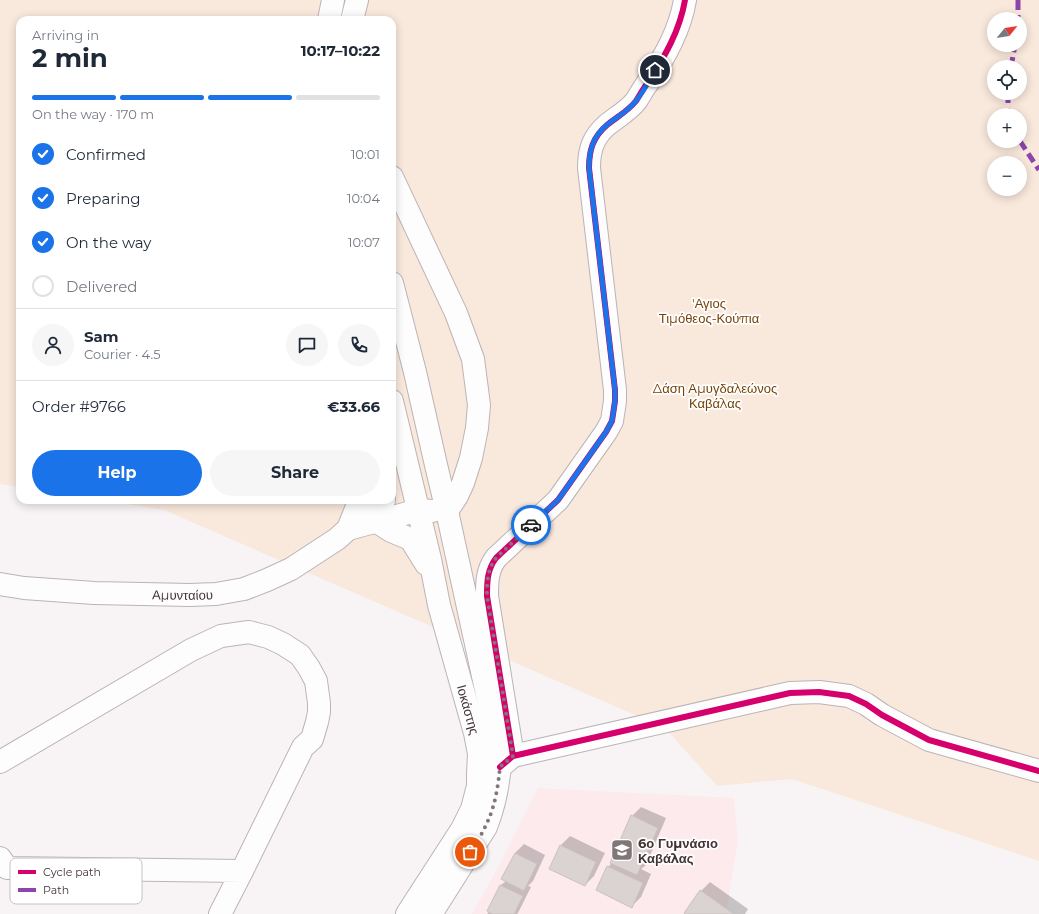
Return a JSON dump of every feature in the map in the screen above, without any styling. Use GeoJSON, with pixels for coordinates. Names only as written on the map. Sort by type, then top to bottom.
{"type":"FeatureCollection","features":[{"type":"Feature","properties":{"kind":"street"},"geometry":{"type":"LineString","coordinates":[[330,16],[333,0]]}},
{"type":"Feature","properties":{"kind":"street"},"geometry":{"type":"LineString","coordinates":[[353,16],[357,0]]}},
{"type":"Feature","properties":{"kind":"street"},"geometry":{"type":"LineString","coordinates":[[685,0],[680,23],[662,60],[635,102],[625,112],[607,125],[596,138],[592,144],[589,159],[615,390],[612,421],[606,432],[558,500],[496,558],[491,564],[488,573],[487,596],[506,762],[790,693],[819,692],[849,696],[929,740],[1039,771]]}},
{"type":"Feature","properties":{"kind":"street"},"geometry":{"type":"LineString","coordinates":[[396,186],[456,313],[473,359],[479,405],[477,428],[471,458],[463,483],[447,511]]}},
{"type":"Feature","properties":{"kind":"street","name":"Ιοκάστης"},"geometry":{"type":"LineString","coordinates":[[396,298],[442,489],[500,754],[506,762],[486,827],[431,914]]}},
{"type":"Feature","properties":{"kind":"street","name":"Ιοκάστης"},"geometry":{"type":"LineString","coordinates":[[396,418],[430,559],[439,605],[475,733],[478,754],[478,786],[472,809],[462,829],[407,914]]}},
{"type":"Feature","properties":{"kind":"street","name":"Αμυνταίου"},"geometry":{"type":"LineString","coordinates":[[348,529],[377,522],[416,500],[431,488],[442,489]]}},
{"type":"Feature","properties":{"kind":"street","name":"Αμυνταίου"},"geometry":{"type":"LineString","coordinates":[[396,498],[416,500],[429,510],[441,513],[447,511]]}},
{"type":"Feature","properties":{"kind":"street","name":"Αμυνταίου"},"geometry":{"type":"LineString","coordinates":[[0,584],[24,588],[94,593],[190,596],[216,594],[244,589],[291,569],[337,539],[348,529],[358,505]]}},
{"type":"Feature","properties":{"kind":"street"},"geometry":{"type":"LineString","coordinates":[[377,522],[410,540],[426,564],[434,584]]}},
{"type":"Feature","properties":{"kind":"street"},"geometry":{"type":"LineString","coordinates":[[0,762],[168,663],[221,636],[249,632],[268,637],[283,644],[300,655],[316,681],[319,703],[318,722],[312,739],[303,747],[220,914]]}},
{"type":"Feature","properties":{"kind":"street"},"geometry":{"type":"LineString","coordinates":[[0,858],[6,868],[10,868]]}},
{"type":"Feature","properties":{"kind":"street"},"geometry":{"type":"LineString","coordinates":[[142,870],[242,871]]}},
{"type":"Feature","properties":{"kind":"shaded area","name":"6ο Γυμνάσιο Καβάλας"},"geometry":{"type":"Polygon","coordinates":[[[538,788],[734,798],[738,840],[726,914],[472,914],[502,860],[538,788]]]}},
{"type":"Feature","properties":{"kind":"green space","name":"'Αγιος Τιμόθεος-Κούπια"},"geometry":{"type":"Polygon","coordinates":[[[0,0],[1039,0],[1039,861],[792,779],[717,786],[665,728],[164,510],[127,504],[396,504],[396,16],[16,16],[16,486],[0,484],[0,0]]]}},
{"type":"Feature","properties":{"kind":"building"},"geometry":{"type":"Polygon","coordinates":[[[631,815],[658,828],[637,875],[610,863],[631,815]]]}},
{"type":"Feature","properties":{"kind":"building"},"geometry":{"type":"Polygon","coordinates":[[[560,845],[596,862],[585,886],[549,869],[560,845]]]}},
{"type":"Feature","properties":{"kind":"building"},"geometry":{"type":"Polygon","coordinates":[[[515,853],[537,864],[524,891],[501,879],[515,853]]]}},
{"type":"Feature","properties":{"kind":"building"},"geometry":{"type":"Polygon","coordinates":[[[607,866],[643,883],[632,908],[596,890],[607,866]]]}},
{"type":"Feature","properties":{"kind":"building"},"geometry":{"type":"Polygon","coordinates":[[[500,885],[523,896],[514,914],[492,914],[487,911],[500,885]]]}},
{"type":"Feature","properties":{"kind":"building"},"geometry":{"type":"Polygon","coordinates":[[[700,890],[734,914],[685,914],[684,913],[700,890]]]}},
{"type":"Feature","properties":{"kind":"marked path"},"geometry":{"type":"LineString","coordinates":[[1018,0],[1018,12]]}},
{"type":"Feature","properties":{"kind":"marked path"},"geometry":{"type":"LineString","coordinates":[[1012,60],[1014,52]]}},
{"type":"Feature","properties":{"kind":"marked path"},"geometry":{"type":"LineString","coordinates":[[1008,100],[1008,108]]}},
{"type":"Feature","properties":{"kind":"marked path"},"geometry":{"type":"LineString","coordinates":[[1025,148],[1039,170]]}},
{"type":"Feature","properties":{"kind":"cycle path"},"geometry":{"type":"LineString","coordinates":[[500,767],[513,756],[487,596],[487,581],[489,572],[496,558],[558,500],[606,432],[612,421],[615,390],[589,168],[590,155],[598,134],[633,105],[655,72],[676,32],[685,0]]}},
{"type":"Feature","properties":{"kind":"cycle path"},"geometry":{"type":"LineString","coordinates":[[513,756],[790,693],[819,692],[849,696],[929,740],[1039,771]]}},
{"type":"Feature","properties":{"kind":"way so far"},"geometry":{"type":"LineString","coordinates":[[470,852],[486,827],[492,812],[500,767],[513,756],[487,596],[488,573],[491,564],[496,558],[531,525]]}},
{"type":"Feature","properties":{"kind":"place","name":"6ο Γυμνάσιο Καβάλας"},"geometry":{"type":"Point","coordinates":[622,850]}},
{"type":"Feature","properties":{"kind":"route"},"geometry":{"type":"LineString","coordinates":[[531,525],[558,500],[606,432],[612,421],[615,390],[589,159],[592,144],[596,138],[607,125],[625,112],[635,102],[655,70]]}},
{"type":"Feature","properties":{"kind":"park label","name":"Δάση Αμυγδαλεώνος Καβάλας"},"geometry":{"type":"Point","coordinates":[715,396]}}]}
